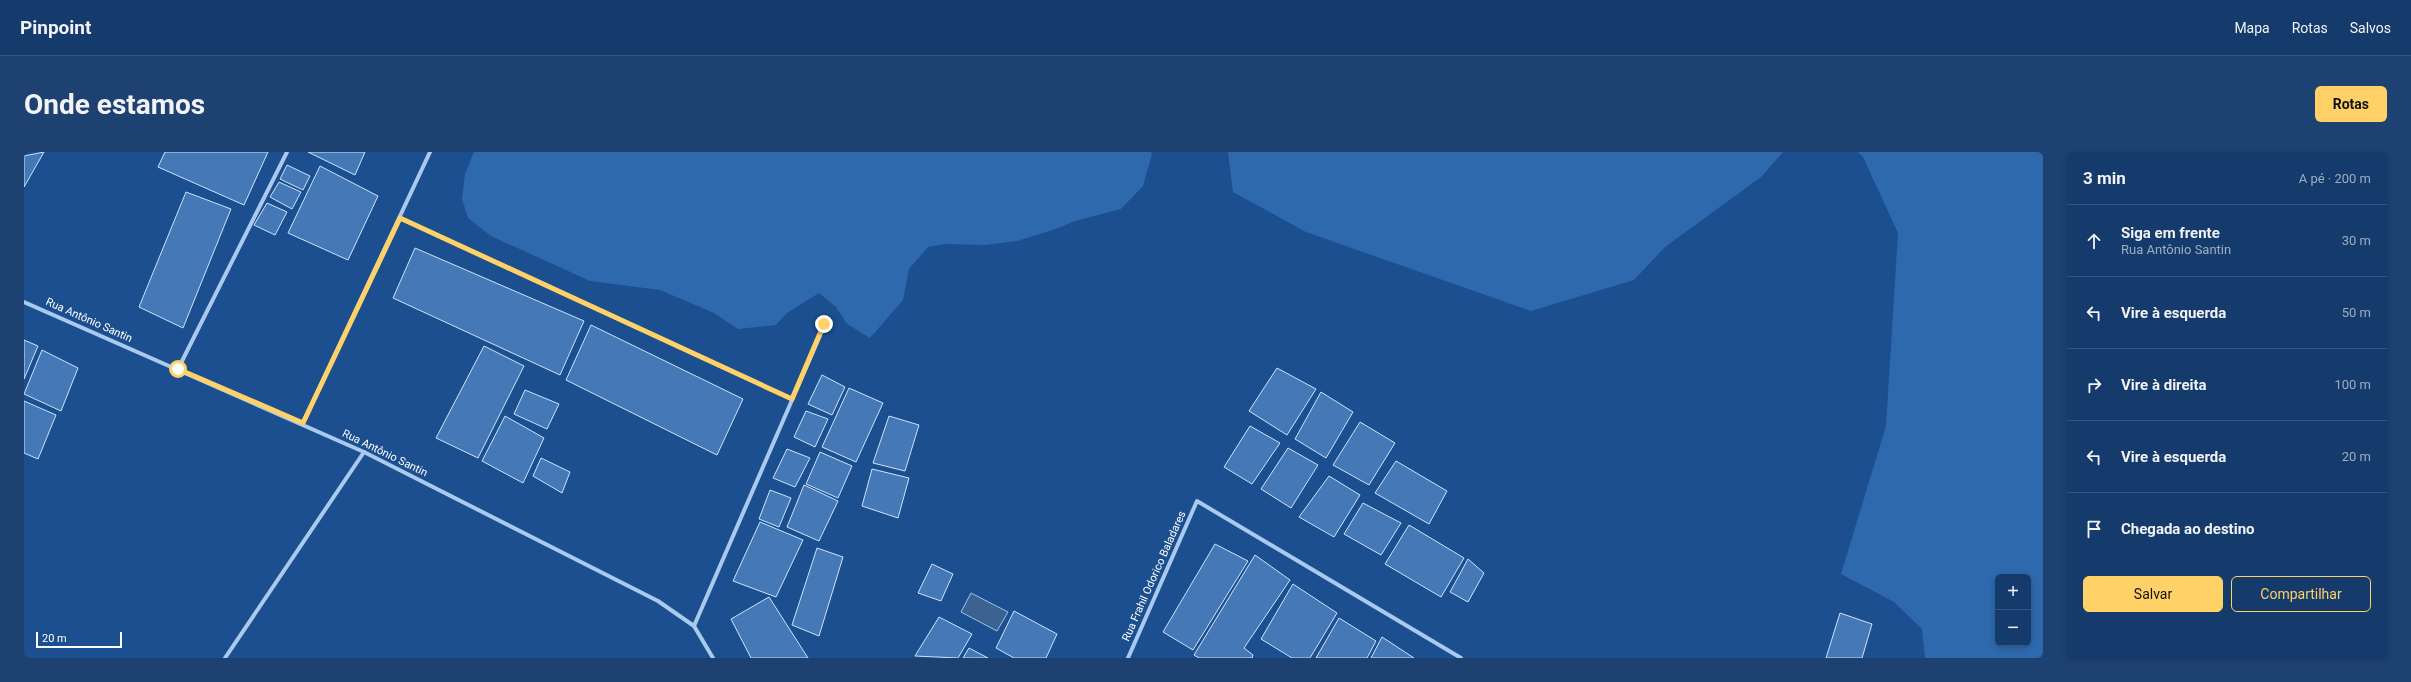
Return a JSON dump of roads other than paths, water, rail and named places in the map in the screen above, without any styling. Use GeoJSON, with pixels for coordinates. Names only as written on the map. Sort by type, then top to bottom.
{"type":"FeatureCollection","features":[{"type":"Feature","properties":{"kind":"street"},"geometry":{"type":"LineString","coordinates":[[178,369],[287,152]]}},
{"type":"Feature","properties":{"kind":"street"},"geometry":{"type":"LineString","coordinates":[[303,423],[430,152]]}},
{"type":"Feature","properties":{"kind":"street"},"geometry":{"type":"LineString","coordinates":[[400,218],[792,399]]}},
{"type":"Feature","properties":{"kind":"street","name":"Rua Antônio Santin"},"geometry":{"type":"LineString","coordinates":[[24,302],[303,423],[364,452],[658,601],[694,626],[713,658]]}},
{"type":"Feature","properties":{"kind":"street"},"geometry":{"type":"LineString","coordinates":[[694,626],[824,324]]}},
{"type":"Feature","properties":{"kind":"street"},"geometry":{"type":"LineString","coordinates":[[225,658],[364,452]]}},
{"type":"Feature","properties":{"kind":"street","name":"Rua Frahil Odorico Baladares"},"geometry":{"type":"LineString","coordinates":[[1128,658],[1197,501],[1461,658]]}}]}
